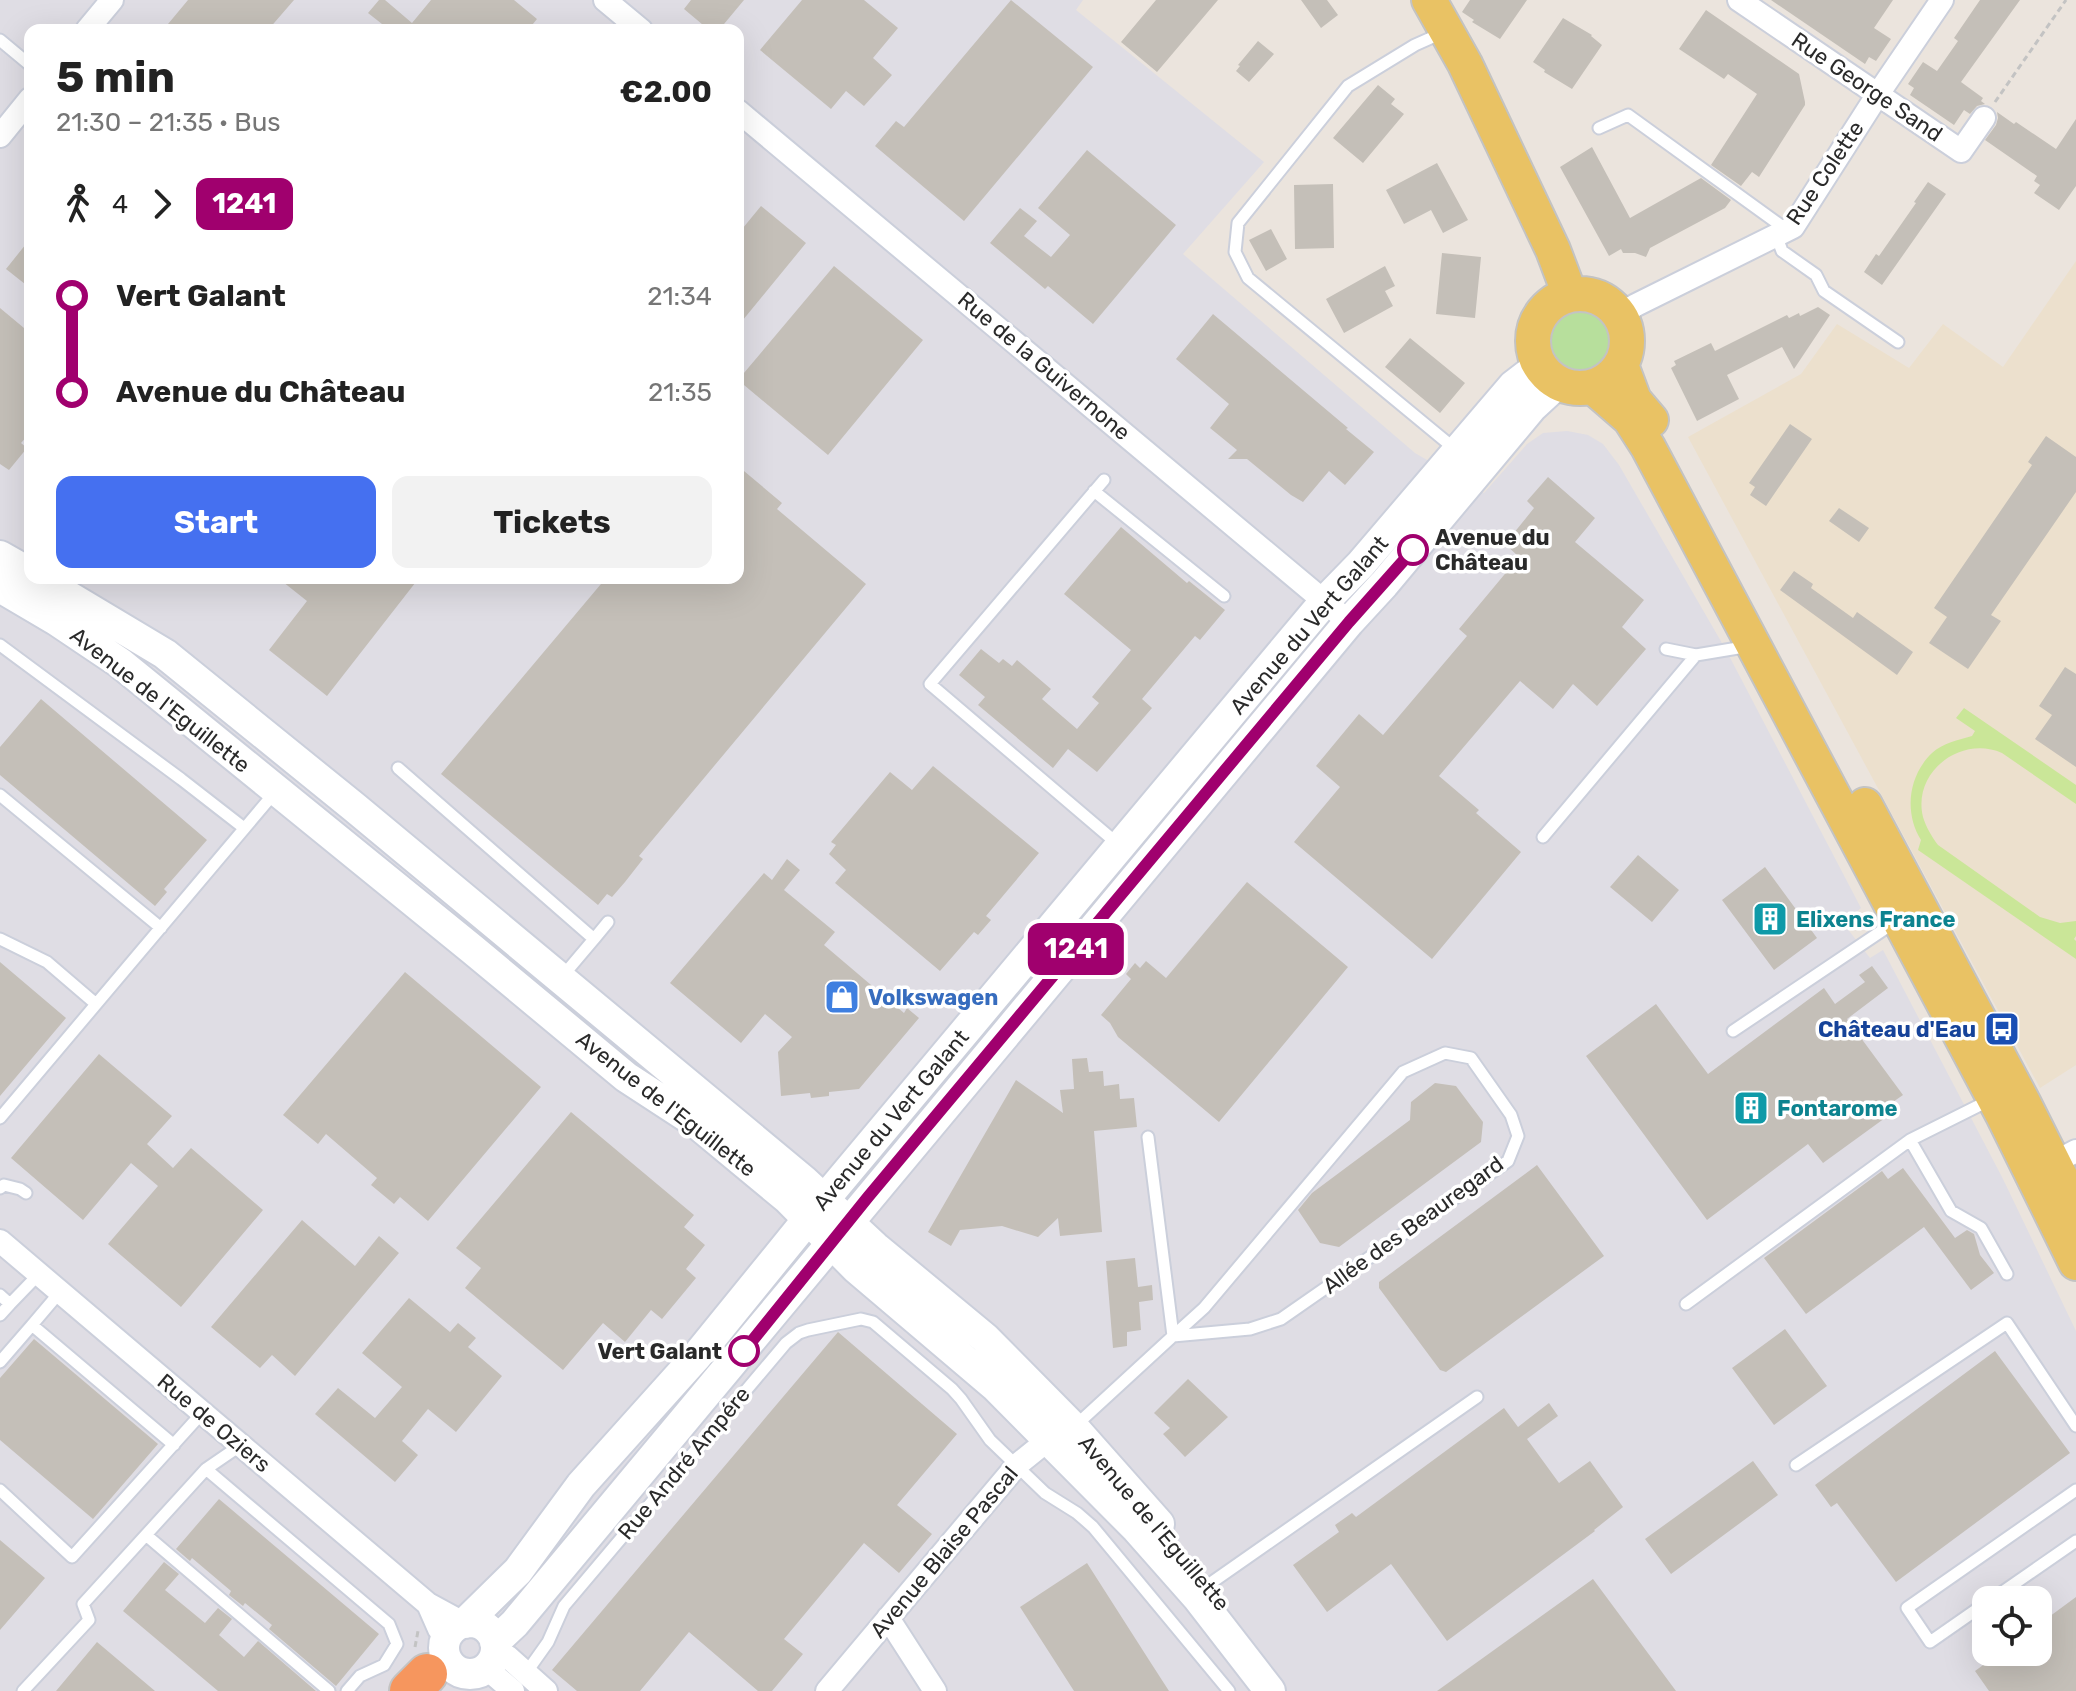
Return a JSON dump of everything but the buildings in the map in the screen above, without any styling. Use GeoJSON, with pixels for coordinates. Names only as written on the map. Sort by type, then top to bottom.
{"type":"FeatureCollection","features":[{"type":"Feature","properties":{"kind":"main road"},"geometry":{"type":"LineString","coordinates":[[1429,0],[1465,64],[1553,250],[1570,295]]}},
{"type":"Feature","properties":{"kind":"main road"},"geometry":{"type":"LineString","coordinates":[[1587,294],[1608,303],[1619,315],[1626,333],[1626,350],[1621,365],[1608,380],[1593,387],[1574,388],[1549,375],[1534,355],[1534,329],[1541,314],[1553,302],[1570,295],[1587,294]]}},
{"type":"Feature","properties":{"kind":"main road"},"geometry":{"type":"LineString","coordinates":[[1621,365],[1634,400],[1665,439],[1685,472],[1918,903],[2055,1162],[2076,1208]]}},
{"type":"Feature","properties":{"kind":"main road"},"geometry":{"type":"LineString","coordinates":[[1593,387],[1621,410],[1639,431],[1994,1098],[2055,1162],[2076,1263]]}},
{"type":"Feature","properties":{"kind":"street"},"geometry":{"type":"LineString","coordinates":[[92,24],[112,0]]}},
{"type":"Feature","properties":{"kind":"street"},"geometry":{"type":"LineString","coordinates":[[605,0],[634,24]]}},
{"type":"Feature","properties":{"kind":"street","name":"Rue George Sand"},"geometry":{"type":"LineString","coordinates":[[1739,0],[1961,151],[1984,118]]}},
{"type":"Feature","properties":{"kind":"street","name":"Rue Colette"},"geometry":{"type":"LineString","coordinates":[[1619,315],[1793,227],[1942,0]]}},
{"type":"Feature","properties":{"kind":"street"},"geometry":{"type":"LineString","coordinates":[[0,136],[24,106]]}},
{"type":"Feature","properties":{"kind":"street","name":"Rue de la Guivernone"},"geometry":{"type":"LineString","coordinates":[[744,116],[1349,622]]}},
{"type":"Feature","properties":{"kind":"street","name":"Avenue du Vert Galant"},"geometry":{"type":"LineString","coordinates":[[457,1660],[581,1485],[696,1357],[816,1209],[1325,601],[1361,564],[1513,386],[1549,375]]}},
{"type":"Feature","properties":{"kind":"street","name":"Avenue du Vert Galant"},"geometry":{"type":"LineString","coordinates":[[457,1660],[526,1611],[1349,622],[1532,407],[1549,375]]}},
{"type":"Feature","properties":{"kind":"street"},"geometry":{"type":"LineString","coordinates":[[0,556],[24,570]]}},
{"type":"Feature","properties":{"kind":"street","name":"Avenue de l'Eguillette"},"geometry":{"type":"LineString","coordinates":[[48,584],[165,654],[791,1170],[816,1209],[839,1233],[985,1338],[1137,1529],[1198,1598],[1270,1691]]}},
{"type":"Feature","properties":{"kind":"street","name":"Avenue de l'Eguillette"},"geometry":{"type":"LineString","coordinates":[[0,587],[120,663],[626,1077],[695,1122],[788,1199],[816,1209]]}},
{"type":"Feature","properties":{"kind":"street","name":"Rue de Oziers"},"geometry":{"type":"LineString","coordinates":[[0,1241],[428,1604],[457,1660],[515,1686],[546,1691]]}},
{"type":"Feature","properties":{"kind":"street","name":"Avenue de l'Eguillette"},"geometry":{"type":"LineString","coordinates":[[1061,1434],[1166,1533],[1293,1691]]}},
{"type":"Feature","properties":{"kind":"street","name":"Avenue Blaise Pascal"},"geometry":{"type":"LineString","coordinates":[[827,1691],[1017,1465],[1061,1434]]}},
{"type":"Feature","properties":{"kind":"street"},"geometry":{"type":"LineString","coordinates":[[888,1618],[935,1691]]}},
{"type":"Feature","properties":{"kind":"lane"},"geometry":{"type":"LineString","coordinates":[[1446,31],[1415,45],[1348,86],[1238,223],[1235,252],[1248,278],[1458,451]]}},
{"type":"Feature","properties":{"kind":"lane"},"geometry":{"type":"LineString","coordinates":[[0,40],[24,60]]}},
{"type":"Feature","properties":{"kind":"lane"},"geometry":{"type":"LineString","coordinates":[[1599,128],[1628,115],[1782,233],[1782,251],[1816,275],[1824,291],[1898,342]]}},
{"type":"Feature","properties":{"kind":"lane"},"geometry":{"type":"LineString","coordinates":[[1104,480],[930,684],[1121,847]]}},
{"type":"Feature","properties":{"kind":"lane"},"geometry":{"type":"LineString","coordinates":[[1094,491],[1224,596]]}},
{"type":"Feature","properties":{"kind":"lane"},"geometry":{"type":"LineString","coordinates":[[0,645],[244,828]]}},
{"type":"Feature","properties":{"kind":"lane"},"geometry":{"type":"LineString","coordinates":[[1666,649],[1696,655],[1754,646]]}},
{"type":"Feature","properties":{"kind":"lane"},"geometry":{"type":"LineString","coordinates":[[1543,837],[1696,655]]}},
{"type":"Feature","properties":{"kind":"lane"},"geometry":{"type":"LineString","coordinates":[[398,768],[594,939]]}},
{"type":"Feature","properties":{"kind":"lane"},"geometry":{"type":"LineString","coordinates":[[0,1118],[276,790]]}},
{"type":"Feature","properties":{"kind":"lane"},"geometry":{"type":"LineString","coordinates":[[0,795],[161,928]]}},
{"type":"Feature","properties":{"kind":"lane"},"geometry":{"type":"LineString","coordinates":[[1733,1031],[1899,920]]}},
{"type":"Feature","properties":{"kind":"lane"},"geometry":{"type":"LineString","coordinates":[[561,979],[608,922]]}},
{"type":"Feature","properties":{"kind":"lane"},"geometry":{"type":"LineString","coordinates":[[0,939],[47,962],[96,1004]]}},
{"type":"Feature","properties":{"kind":"lane","name":"Allée des Beauregard"},"geometry":{"type":"LineString","coordinates":[[1061,1434],[1204,1308],[1403,1072],[1445,1053],[1471,1058],[1511,1115],[1518,1136],[1508,1161],[1281,1319],[1250,1329],[1173,1336]]}},
{"type":"Feature","properties":{"kind":"lane"},"geometry":{"type":"LineString","coordinates":[[1686,1304],[1910,1140],[1994,1098]]}},
{"type":"Feature","properties":{"kind":"lane"},"geometry":{"type":"LineString","coordinates":[[1148,1137],[1173,1336]]}},
{"type":"Feature","properties":{"kind":"lane"},"geometry":{"type":"LineString","coordinates":[[1910,1140],[1951,1211],[1981,1228],[2007,1274]]}},
{"type":"Feature","properties":{"kind":"lane"},"geometry":{"type":"LineString","coordinates":[[0,1188],[4,1185],[26,1193]]}},
{"type":"Feature","properties":{"kind":"lane"},"geometry":{"type":"LineString","coordinates":[[0,1315],[39,1274]]}},
{"type":"Feature","properties":{"kind":"lane"},"geometry":{"type":"LineString","coordinates":[[0,1362],[60,1292]]}},
{"type":"Feature","properties":{"kind":"lane"},"geometry":{"type":"LineString","coordinates":[[0,1295],[10,1304]]}},
{"type":"Feature","properties":{"kind":"lane","name":"Rue André Ampére"},"geometry":{"type":"LineString","coordinates":[[515,1686],[548,1642],[564,1606],[786,1343],[799,1333],[861,1319],[873,1322],[952,1389],[990,1440],[1045,1493],[1093,1527],[1229,1691]]}},
{"type":"Feature","properties":{"kind":"lane"},"geometry":{"type":"LineString","coordinates":[[1796,1465],[2007,1323],[2076,1426]]}},
{"type":"Feature","properties":{"kind":"lane"},"geometry":{"type":"LineString","coordinates":[[32,1325],[174,1445]]}},
{"type":"Feature","properties":{"kind":"lane"},"geometry":{"type":"LineString","coordinates":[[1208,1585],[1477,1397]]}},
{"type":"Feature","properties":{"kind":"lane"},"geometry":{"type":"LineString","coordinates":[[0,1490],[72,1557],[202,1413]]}},
{"type":"Feature","properties":{"kind":"lane"},"geometry":{"type":"LineString","coordinates":[[31,1689],[89,1620],[83,1604],[206,1469],[241,1445]]}},
{"type":"Feature","properties":{"kind":"lane"},"geometry":{"type":"LineString","coordinates":[[206,1469],[389,1624],[397,1644],[384,1665],[360,1676],[347,1691]]}},
{"type":"Feature","properties":{"kind":"lane"},"geometry":{"type":"LineString","coordinates":[[1972,1613],[1930,1642],[1907,1608],[2076,1490]]}},
{"type":"Feature","properties":{"kind":"lane"},"geometry":{"type":"LineString","coordinates":[[146,1535],[329,1691]]}},
{"type":"Feature","properties":{"kind":"lane"},"geometry":{"type":"LineString","coordinates":[[2011,1586],[2076,1541]]}},
{"type":"Feature","properties":{"kind":"path"},"geometry":{"type":"LineString","coordinates":[[1984,118],[2066,0]]}},
{"type":"Feature","properties":{"kind":"shaded area"},"geometry":{"type":"Polygon","coordinates":[[[0,0],[1083,0],[1076,10],[1264,162],[1183,254],[1415,453],[1484,493],[1527,444],[1543,433],[1567,431],[1588,435],[1603,444],[1619,465],[1726,650],[1861,908],[1843,923],[1870,958],[1883,950],[2002,1177],[2076,1331],[2076,1691],[0,1691],[0,0]]]}},
{"type":"Feature","properties":{"kind":"shaded area"},"geometry":{"type":"Polygon","coordinates":[[[2076,261],[2076,1065],[2040,1088],[1688,437],[1801,374],[1837,324],[1909,368],[1943,324],[2003,367],[2076,261]]]}},
{"type":"Feature","properties":{"kind":"green space"},"geometry":{"type":"Polygon","coordinates":[[[1581,307],[1605,317],[1615,341],[1605,365],[1581,375],[1557,365],[1547,341],[1557,317],[1581,307]]]}},
{"type":"Feature","properties":{"kind":"green space"},"geometry":{"type":"Polygon","coordinates":[[[1964,708],[2076,785],[2076,804],[2002,753],[1971,749],[1956,753],[1932,772],[1922,801],[1926,824],[1938,845],[2040,917],[2060,923],[2076,921],[2076,959],[1918,850],[1921,840],[1912,818],[1913,784],[1932,753],[1946,744],[1972,736],[1975,731],[1956,718],[1964,708]]]}},
{"type":"Feature","properties":{"kind":"bus line","name":"1241"},"geometry":{"type":"LineString","coordinates":[[744,1351],[868,1197],[1349,622],[1413,550]]}},
{"type":"Feature","properties":{"kind":"place","name":"Avenue du Château"},"geometry":{"type":"Point","coordinates":[1413,550]}},
{"type":"Feature","properties":{"kind":"place","name":"Elixens France"},"geometry":{"type":"Point","coordinates":[1770,919]}},
{"type":"Feature","properties":{"kind":"place","name":"Volkswagen"},"geometry":{"type":"Point","coordinates":[842,997]}},
{"type":"Feature","properties":{"kind":"place","name":"Château d'Eau"},"geometry":{"type":"Point","coordinates":[2002,1029]}},
{"type":"Feature","properties":{"kind":"place","name":"Fontarome"},"geometry":{"type":"Point","coordinates":[1751,1108]}},
{"type":"Feature","properties":{"kind":"place","name":"Vert Galant"},"geometry":{"type":"Point","coordinates":[744,1351]}}]}
